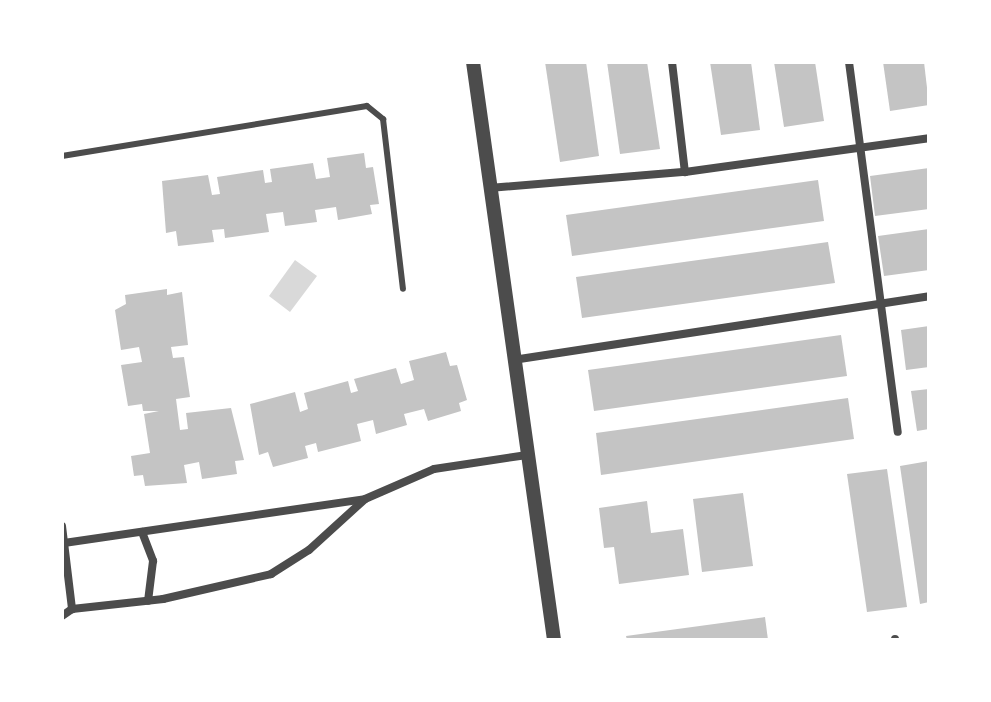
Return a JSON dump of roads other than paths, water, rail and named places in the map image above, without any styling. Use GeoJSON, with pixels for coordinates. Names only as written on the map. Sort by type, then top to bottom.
{"type":"FeatureCollection","features":[{"type":"Feature","properties":{"kind":"street"},"geometry":{"type":"LineString","coordinates":[[473,62],[488,188],[554,640]]}},
{"type":"Feature","properties":{"kind":"street"},"geometry":{"type":"LineString","coordinates":[[672,62],[685,172]]}},
{"type":"Feature","properties":{"kind":"street"},"geometry":{"type":"LineString","coordinates":[[849,62],[898,432]]}},
{"type":"Feature","properties":{"kind":"street"},"geometry":{"type":"LineString","coordinates":[[488,188],[685,172],[929,138]]}},
{"type":"Feature","properties":{"kind":"street"},"geometry":{"type":"LineString","coordinates":[[513,360],[929,296]]}},
{"type":"Feature","properties":{"kind":"street"},"geometry":{"type":"LineString","coordinates":[[64,543],[365,499],[434,469],[527,455]]}},
{"type":"Feature","properties":{"kind":"street"},"geometry":{"type":"LineString","coordinates":[[62,616],[72,609],[148,601],[271,574],[309,550],[365,499]]}},
{"type":"Feature","properties":{"kind":"street"},"geometry":{"type":"LineString","coordinates":[[62,526],[65,577],[72,609]]}},
{"type":"Feature","properties":{"kind":"street"},"geometry":{"type":"LineString","coordinates":[[142,532],[153,561],[148,601]]}},
{"type":"Feature","properties":{"kind":"lane"},"geometry":{"type":"LineString","coordinates":[[62,156],[367,106],[383,119],[403,289]]}}]}
